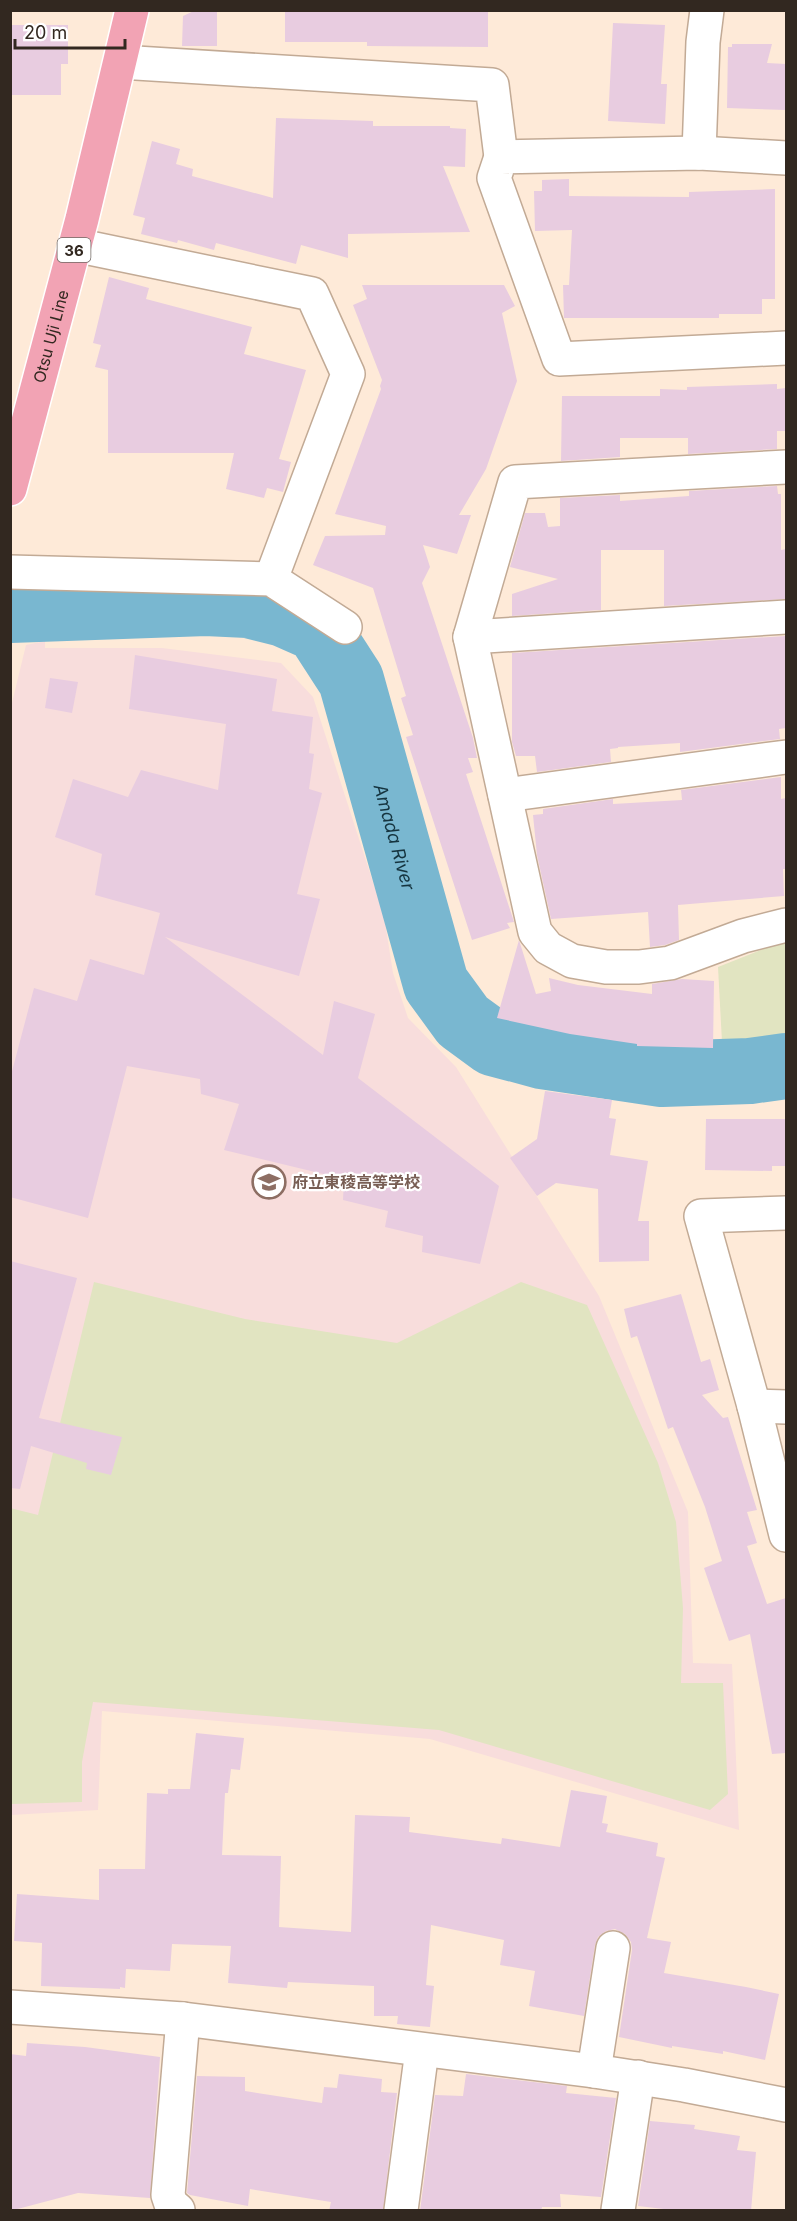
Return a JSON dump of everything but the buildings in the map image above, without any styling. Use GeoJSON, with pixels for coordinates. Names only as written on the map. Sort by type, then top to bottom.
{"type":"FeatureCollection","features":[{"type":"Feature","properties":{"kind":"main road","name":"Otsu Uji Line"},"geometry":{"type":"LineString","coordinates":[[10,489],[75,245],[132,10]]}},
{"type":"Feature","properties":{"kind":"street"},"geometry":{"type":"LineString","coordinates":[[699,153],[703,42],[707,10]]}},
{"type":"Feature","properties":{"kind":"street"},"geometry":{"type":"LineString","coordinates":[[120,62],[492,85],[501,157],[494,178],[559,359],[786,348]]}},
{"type":"Feature","properties":{"kind":"street"},"geometry":{"type":"LineString","coordinates":[[501,157],[699,153],[786,158]]}},
{"type":"Feature","properties":{"kind":"street"},"geometry":{"type":"LineString","coordinates":[[75,245],[312,294],[348,374],[271,579]]}},
{"type":"Feature","properties":{"kind":"street"},"geometry":{"type":"LineString","coordinates":[[786,467],[515,483],[470,637],[535,932],[548,948],[572,961],[606,967],[639,967],[670,963],[743,936],[786,925]]}},
{"type":"Feature","properties":{"kind":"street"},"geometry":{"type":"LineString","coordinates":[[10,572],[271,579],[345,627]]}},
{"type":"Feature","properties":{"kind":"street"},"geometry":{"type":"LineString","coordinates":[[470,637],[786,617]]}},
{"type":"Feature","properties":{"kind":"street"},"geometry":{"type":"LineString","coordinates":[[505,795],[786,757]]}},
{"type":"Feature","properties":{"kind":"street"},"geometry":{"type":"LineString","coordinates":[[786,1213],[701,1216],[754,1406],[786,1535]]}},
{"type":"Feature","properties":{"kind":"street"},"geometry":{"type":"LineString","coordinates":[[754,1406],[786,1407]]}},
{"type":"Feature","properties":{"kind":"street"},"geometry":{"type":"LineString","coordinates":[[594,2071],[613,1948]]}},
{"type":"Feature","properties":{"kind":"street"},"geometry":{"type":"LineString","coordinates":[[10,2007],[183,2019],[594,2071],[786,2105]]}},
{"type":"Feature","properties":{"kind":"street"},"geometry":{"type":"LineString","coordinates":[[178,2211],[171,2204],[168,2195],[183,2019]]}},
{"type":"Feature","properties":{"kind":"street"},"geometry":{"type":"LineString","coordinates":[[401,2211],[422,2050]]}},
{"type":"Feature","properties":{"kind":"street"},"geometry":{"type":"LineString","coordinates":[[618,2211],[638,2078]]}},
{"type":"Feature","properties":{"kind":"shaded area","name":"府立東稜高等学校"},"geometry":{"type":"Polygon","coordinates":[[[45,641],[45,648],[162,648],[281,663],[313,697],[384,916],[393,973],[408,1018],[456,1067],[599,1296],[688,1512],[693,1663],[732,1664],[739,1830],[430,1739],[102,1711],[98,1810],[11,1815],[11,707],[26,645],[45,641]]]}},
{"type":"Feature","properties":{"kind":"green space"},"geometry":{"type":"Polygon","coordinates":[[[786,943],[786,1051],[723,1061],[718,967],[771,946],[786,943]]]}},
{"type":"Feature","properties":{"kind":"green space"},"geometry":{"type":"Polygon","coordinates":[[[94,1282],[245,1319],[397,1343],[521,1282],[587,1305],[658,1463],[676,1522],[683,1608],[681,1683],[723,1683],[728,1794],[710,1810],[439,1730],[93,1702],[82,1762],[82,1802],[11,1804],[10,1508],[38,1515],[94,1282]]]}},
{"type":"Feature","properties":{"kind":"waterway","name":"Amada River"},"geometry":{"type":"LineString","coordinates":[[10,610],[206,603],[248,605],[284,614],[318,629],[351,680],[436,984],[463,1021],[493,1043],[542,1056],[662,1074],[750,1071],[786,1066]]}},
{"type":"Feature","properties":{"kind":"place","name":"府立東稜高等学校"},"geometry":{"type":"Point","coordinates":[269,1182]}}]}
